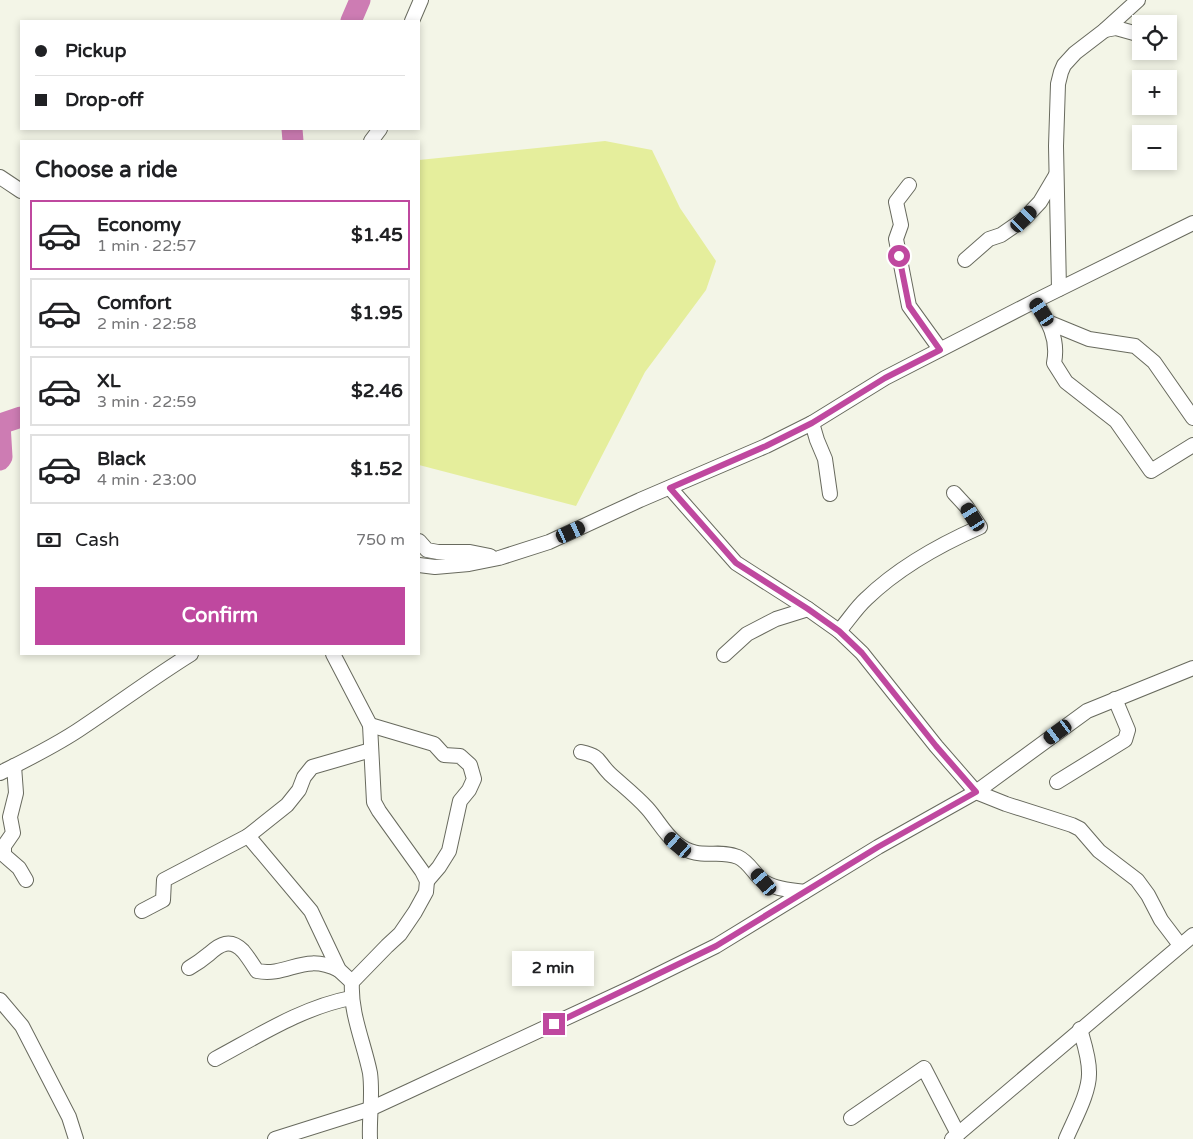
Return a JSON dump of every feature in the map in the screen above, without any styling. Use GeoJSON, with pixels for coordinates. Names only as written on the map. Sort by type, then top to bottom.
{"type":"FeatureCollection","features":[{"type":"Feature","properties":{"kind":"street"},"geometry":{"type":"LineString","coordinates":[[412,20],[421,0]]}},
{"type":"Feature","properties":{"kind":"street"},"geometry":{"type":"LineString","coordinates":[[1058,289],[1057,100],[1061,72],[1064,65],[1075,53],[1105,30],[1138,0]]}},
{"type":"Feature","properties":{"kind":"street"},"geometry":{"type":"LineString","coordinates":[[1105,30],[1116,28],[1132,32]]}},
{"type":"Feature","properties":{"kind":"street"},"geometry":{"type":"LineString","coordinates":[[965,260],[989,239],[1001,235],[1024,219],[1040,202],[1056,174]]}},
{"type":"Feature","properties":{"kind":"street"},"geometry":{"type":"LineString","coordinates":[[0,177],[20,190]]}},
{"type":"Feature","properties":{"kind":"street"},"geometry":{"type":"LineString","coordinates":[[909,185],[896,202],[901,226],[896,239],[909,306],[940,350]]}},
{"type":"Feature","properties":{"kind":"street"},"geometry":{"type":"LineString","coordinates":[[420,566],[450,566],[499,558],[549,542],[640,500],[766,446],[812,423],[885,378],[1138,248],[1193,223]]}},
{"type":"Feature","properties":{"kind":"street"},"geometry":{"type":"LineString","coordinates":[[1035,301],[1050,323],[1056,351],[1054,363],[1066,382],[1116,421],[1152,470],[1193,445]]}},
{"type":"Feature","properties":{"kind":"street"},"geometry":{"type":"LineString","coordinates":[[1050,323],[1090,338],[1135,346],[1154,362],[1192,413]]}},
{"type":"Feature","properties":{"kind":"street"},"geometry":{"type":"LineString","coordinates":[[812,423],[826,459],[830,494]]}},
{"type":"Feature","properties":{"kind":"street"},"geometry":{"type":"LineString","coordinates":[[670,488],[736,563],[839,631],[862,653],[936,746],[976,792],[1006,804],[1072,824],[1100,851],[1137,880],[1148,895],[1160,920],[1180,945]]}},
{"type":"Feature","properties":{"kind":"street"},"geometry":{"type":"LineString","coordinates":[[839,631],[864,601],[895,574],[980,527],[966,506],[954,494]]}},
{"type":"Feature","properties":{"kind":"street"},"geometry":{"type":"LineString","coordinates":[[420,542],[427,550],[470,552],[499,558]]}},
{"type":"Feature","properties":{"kind":"street"},"geometry":{"type":"LineString","coordinates":[[724,655],[747,634],[776,620],[808,609]]}},
{"type":"Feature","properties":{"kind":"street"},"geometry":{"type":"LineString","coordinates":[[0,773],[83,727],[188,655]]}},
{"type":"Feature","properties":{"kind":"street"},"geometry":{"type":"LineString","coordinates":[[335,655],[370,725],[374,802],[427,881],[426,892],[400,934],[352,982],[351,998],[373,1095],[370,1109],[370,1139]]}},
{"type":"Feature","properties":{"kind":"street"},"geometry":{"type":"LineString","coordinates":[[275,1139],[370,1109],[638,985],[716,946],[878,847],[976,792],[1081,715],[1115,699],[1193,668]]}},
{"type":"Feature","properties":{"kind":"street"},"geometry":{"type":"LineString","coordinates":[[1056,782],[1125,740],[1128,730],[1115,699]]}},
{"type":"Feature","properties":{"kind":"street"},"geometry":{"type":"LineString","coordinates":[[370,725],[434,744],[444,754],[460,756],[470,765],[474,779],[469,790],[460,801],[449,851],[427,881]]}},
{"type":"Feature","properties":{"kind":"street"},"geometry":{"type":"LineString","coordinates":[[142,911],[163,900],[164,880],[248,836],[287,805],[299,790],[304,777],[312,767],[372,750]]}},
{"type":"Feature","properties":{"kind":"street"},"geometry":{"type":"LineString","coordinates":[[581,752],[595,755],[609,773],[647,808],[668,836],[678,845],[702,855],[725,854],[739,857],[764,882],[782,889],[804,892]]}},
{"type":"Feature","properties":{"kind":"street"},"geometry":{"type":"LineString","coordinates":[[14,766],[16,793],[10,817],[13,833],[4,846],[4,855],[19,868],[26,880]]}},
{"type":"Feature","properties":{"kind":"street"},"geometry":{"type":"LineString","coordinates":[[248,836],[311,912],[339,970]]}},
{"type":"Feature","properties":{"kind":"street"},"geometry":{"type":"LineString","coordinates":[[851,1118],[924,1068],[955,1137],[1193,935]]}},
{"type":"Feature","properties":{"kind":"street"},"geometry":{"type":"LineString","coordinates":[[190,968],[209,954],[215,947],[232,944],[242,951],[257,971],[267,973],[308,963],[327,964],[339,970],[352,982]]}},
{"type":"Feature","properties":{"kind":"street"},"geometry":{"type":"LineString","coordinates":[[215,1059],[286,1022],[335,1001],[351,998]]}},
{"type":"Feature","properties":{"kind":"street"},"geometry":{"type":"LineString","coordinates":[[0,1000],[22,1026],[69,1117],[76,1139]]}},
{"type":"Feature","properties":{"kind":"street"},"geometry":{"type":"LineString","coordinates":[[1066,1139],[1088,1084],[1088,1062],[1080,1029]]}},
{"type":"Feature","properties":{"kind":"green space"},"geometry":{"type":"Polygon","coordinates":[[[605,141],[652,150],[680,208],[716,261],[706,290],[645,372],[576,506],[420,465],[420,160],[605,141]]]}},
{"type":"Feature","properties":{"kind":"waterway"},"geometry":{"type":"LineString","coordinates":[[351,20],[360,0]]}},
{"type":"Feature","properties":{"kind":"waterway"},"geometry":{"type":"LineString","coordinates":[[292,130],[293,140]]}},
{"type":"Feature","properties":{"kind":"waterway"},"geometry":{"type":"LineString","coordinates":[[0,460],[2,457],[0,424],[20,417]]}},
{"type":"Feature","properties":{"kind":"route"},"geometry":{"type":"LineString","coordinates":[[554,1024],[716,946],[838,870],[976,792],[936,746],[862,653],[839,631],[736,563],[670,488],[766,446],[812,423],[885,378],[940,350],[909,306],[899,256]]}}]}
